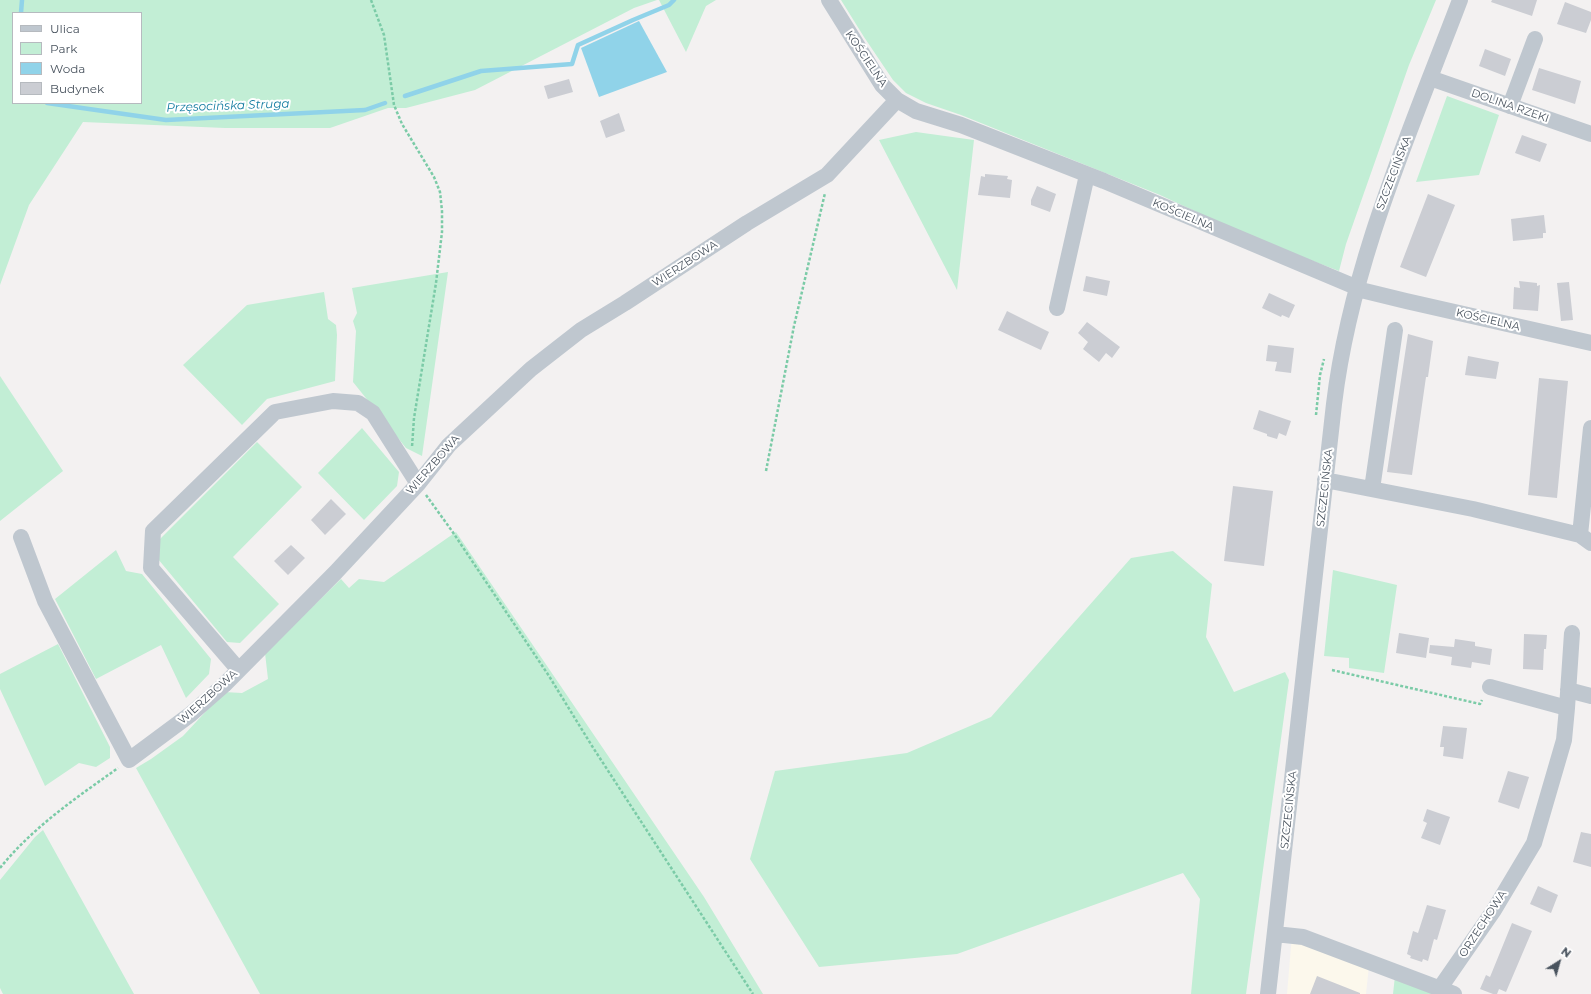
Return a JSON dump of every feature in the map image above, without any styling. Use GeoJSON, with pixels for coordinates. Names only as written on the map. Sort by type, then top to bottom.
{"type":"FeatureCollection","features":[{"type":"Feature","properties":{"kind":"street","name":"KOŚCIELNA"},"geometry":{"type":"LineString","coordinates":[[829,0],[882,85],[897,100],[916,111],[961,125],[1087,175],[1356,288],[1383,296],[1591,343]]}},
{"type":"Feature","properties":{"kind":"street","name":"SZCZECIŃSKA"},"geometry":{"type":"LineString","coordinates":[[1268,994],[1325,480],[1337,383],[1345,334],[1356,288],[1379,212],[1460,0]]}},
{"type":"Feature","properties":{"kind":"street"},"geometry":{"type":"LineString","coordinates":[[1510,106],[1535,39]]}},
{"type":"Feature","properties":{"kind":"street","name":"DOLINA RZEKI"},"geometry":{"type":"LineString","coordinates":[[1430,78],[1591,134]]}},
{"type":"Feature","properties":{"kind":"street","name":"WIERZBOWA"},"geometry":{"type":"LineString","coordinates":[[129,760],[191,714],[224,685],[335,573],[414,477],[531,369],[581,330],[638,295],[747,223],[827,175],[897,100]]}},
{"type":"Feature","properties":{"kind":"street"},"geometry":{"type":"LineString","coordinates":[[1058,308],[1087,175]]}},
{"type":"Feature","properties":{"kind":"street"},"geometry":{"type":"LineString","coordinates":[[1372,489],[1394,330]]}},
{"type":"Feature","properties":{"kind":"street"},"geometry":{"type":"LineString","coordinates":[[238,670],[151,568],[153,531],[275,412],[334,401],[358,403],[373,414],[414,477]]}},
{"type":"Feature","properties":{"kind":"street"},"geometry":{"type":"LineString","coordinates":[[1325,480],[1473,509],[1586,539],[1591,428]]}},
{"type":"Feature","properties":{"kind":"street"},"geometry":{"type":"LineString","coordinates":[[21,537],[45,601],[129,760]]}},
{"type":"Feature","properties":{"kind":"street","name":"ORZECHOWA"},"geometry":{"type":"LineString","coordinates":[[1275,934],[1303,937],[1447,991],[1534,843],[1564,740],[1572,633]]}},
{"type":"Feature","properties":{"kind":"street"},"geometry":{"type":"LineString","coordinates":[[1490,687],[1567,708]]}},
{"type":"Feature","properties":{"kind":"street"},"geometry":{"type":"LineString","coordinates":[[1568,690],[1591,696]]}},
{"type":"Feature","properties":{"kind":"path"},"geometry":{"type":"LineString","coordinates":[[371,0],[384,35],[394,105],[402,124],[434,177],[440,192],[442,211],[442,232],[436,282],[414,418],[414,477],[549,676],[592,746],[753,994]]}},
{"type":"Feature","properties":{"kind":"path"},"geometry":{"type":"LineString","coordinates":[[766,471],[794,326],[826,192],[827,175]]}},
{"type":"Feature","properties":{"kind":"path"},"geometry":{"type":"LineString","coordinates":[[1332,670],[1480,704],[1490,687]]}},
{"type":"Feature","properties":{"kind":"path"},"geometry":{"type":"LineString","coordinates":[[0,868],[10,855],[37,828],[129,760]]}},
{"type":"Feature","properties":{"kind":"shaded area"},"geometry":{"type":"Polygon","coordinates":[[[1292,935],[1369,966],[1366,994],[1287,994],[1292,935]]]}},
{"type":"Feature","properties":{"kind":"green space"},"geometry":{"type":"Polygon","coordinates":[[[0,0],[657,0],[634,8],[475,90],[406,108],[388,108],[330,128],[225,128],[83,122],[29,205],[0,285],[0,0]]]}},
{"type":"Feature","properties":{"kind":"green space"},"geometry":{"type":"Polygon","coordinates":[[[659,0],[716,0],[706,6],[686,52],[659,0]]]}},
{"type":"Feature","properties":{"kind":"green space"},"geometry":{"type":"Polygon","coordinates":[[[841,0],[1436,0],[1409,65],[1346,244],[1339,271],[1255,239],[1160,195],[961,115],[926,103],[906,93],[893,80],[841,0]]]}},
{"type":"Feature","properties":{"kind":"green space"},"geometry":{"type":"Polygon","coordinates":[[[1447,96],[1499,115],[1479,175],[1416,182],[1447,96]]]}},
{"type":"Feature","properties":{"kind":"green space"},"geometry":{"type":"Polygon","coordinates":[[[916,132],[974,140],[957,290],[879,140],[916,132]]]}},
{"type":"Feature","properties":{"kind":"green space"},"geometry":{"type":"Polygon","coordinates":[[[448,272],[422,456],[406,448],[353,382],[356,331],[353,321],[357,313],[352,288],[448,272]]]}},
{"type":"Feature","properties":{"kind":"green space"},"geometry":{"type":"Polygon","coordinates":[[[324,292],[328,319],[336,325],[335,381],[267,399],[242,425],[183,365],[247,305],[324,292]]]}},
{"type":"Feature","properties":{"kind":"green space"},"geometry":{"type":"Polygon","coordinates":[[[0,376],[63,471],[0,521],[0,376]]]}},
{"type":"Feature","properties":{"kind":"green space"},"geometry":{"type":"Polygon","coordinates":[[[362,428],[399,472],[397,486],[364,520],[318,473],[362,428]]]}},
{"type":"Feature","properties":{"kind":"green space"},"geometry":{"type":"Polygon","coordinates":[[[257,442],[302,487],[233,557],[279,604],[240,643],[227,642],[158,559],[160,539],[257,442]]]}},
{"type":"Feature","properties":{"kind":"green space"},"geometry":{"type":"Polygon","coordinates":[[[456,532],[704,897],[763,994],[260,994],[136,768],[183,736],[224,692],[242,693],[268,679],[265,653],[341,579],[349,588],[359,579],[384,582],[456,532]]]}},
{"type":"Feature","properties":{"kind":"green space"},"geometry":{"type":"Polygon","coordinates":[[[116,550],[126,571],[142,574],[211,659],[209,674],[186,698],[161,645],[96,679],[55,599],[116,550]]]}},
{"type":"Feature","properties":{"kind":"green space"},"geometry":{"type":"Polygon","coordinates":[[[1173,551],[1212,584],[1206,637],[1234,692],[1285,672],[1289,680],[1246,994],[1191,994],[1200,899],[1183,873],[957,954],[819,967],[750,859],[775,771],[907,753],[991,717],[1131,558],[1173,551]]]}},
{"type":"Feature","properties":{"kind":"green space"},"geometry":{"type":"Polygon","coordinates":[[[1333,570],[1397,585],[1384,673],[1349,668],[1349,658],[1324,656],[1333,570]]]}},
{"type":"Feature","properties":{"kind":"green space"},"geometry":{"type":"Polygon","coordinates":[[[58,644],[110,747],[110,758],[96,767],[79,763],[45,786],[0,689],[0,674],[58,644]]]}},
{"type":"Feature","properties":{"kind":"green space"},"geometry":{"type":"Polygon","coordinates":[[[43,830],[134,994],[3,994],[0,988],[0,880],[35,837],[43,830]]]}},
{"type":"Feature","properties":{"kind":"green space"},"geometry":{"type":"Polygon","coordinates":[[[1395,976],[1438,994],[1393,994],[1395,976]]]}},
{"type":"Feature","properties":{"kind":"water"},"geometry":{"type":"Polygon","coordinates":[[[639,21],[667,72],[599,97],[581,48],[639,21]]]}},
{"type":"Feature","properties":{"kind":"building"},"geometry":{"type":"Polygon","coordinates":[[[1492,0],[1537,0],[1532,16],[1491,2],[1492,0]]]}},
{"type":"Feature","properties":{"kind":"building"},"geometry":{"type":"Polygon","coordinates":[[[1565,2],[1591,12],[1591,20],[1586,33],[1557,24],[1565,2]]]}},
{"type":"Feature","properties":{"kind":"building"},"geometry":{"type":"Polygon","coordinates":[[[1485,49],[1511,59],[1505,76],[1479,66],[1485,49]]]}},
{"type":"Feature","properties":{"kind":"building"},"geometry":{"type":"Polygon","coordinates":[[[1539,68],[1581,81],[1575,104],[1532,90],[1539,68]]]}},
{"type":"Feature","properties":{"kind":"building"},"geometry":{"type":"Polygon","coordinates":[[[569,79],[573,92],[548,99],[544,86],[569,79]]]}},
{"type":"Feature","properties":{"kind":"building"},"geometry":{"type":"Polygon","coordinates":[[[619,113],[625,131],[606,138],[600,121],[619,113]]]}},
{"type":"Feature","properties":{"kind":"building"},"geometry":{"type":"Polygon","coordinates":[[[1522,135],[1547,144],[1540,162],[1515,153],[1522,135]]]}},
{"type":"Feature","properties":{"kind":"building"},"geometry":{"type":"Polygon","coordinates":[[[985,174],[1008,176],[1007,179],[1012,180],[1010,198],[978,195],[981,176],[985,177],[985,174]]]}},
{"type":"Feature","properties":{"kind":"building"},"geometry":{"type":"Polygon","coordinates":[[[1037,186],[1056,194],[1050,212],[1031,205],[1031,200],[1037,186]]]}},
{"type":"Feature","properties":{"kind":"building"},"geometry":{"type":"Polygon","coordinates":[[[1428,194],[1455,205],[1426,277],[1400,267],[1428,194]]]}},
{"type":"Feature","properties":{"kind":"building"},"geometry":{"type":"Polygon","coordinates":[[[1544,215],[1546,233],[1543,233],[1543,238],[1513,241],[1511,219],[1544,215]]]}},
{"type":"Feature","properties":{"kind":"building"},"geometry":{"type":"Polygon","coordinates":[[[1086,276],[1110,281],[1107,296],[1083,291],[1086,276]]]}},
{"type":"Feature","properties":{"kind":"building"},"geometry":{"type":"Polygon","coordinates":[[[1519,281],[1537,283],[1537,286],[1540,285],[1538,311],[1513,309],[1514,287],[1520,288],[1519,281]]]}},
{"type":"Feature","properties":{"kind":"building"},"geometry":{"type":"Polygon","coordinates":[[[1569,282],[1573,320],[1561,321],[1557,283],[1569,282]]]}},
{"type":"Feature","properties":{"kind":"building"},"geometry":{"type":"Polygon","coordinates":[[[1269,293],[1295,305],[1289,318],[1282,315],[1281,317],[1262,308],[1269,293]]]}},
{"type":"Feature","properties":{"kind":"building"},"geometry":{"type":"Polygon","coordinates":[[[1007,311],[1049,332],[1041,350],[998,330],[1007,311]]]}},
{"type":"Feature","properties":{"kind":"building"},"geometry":{"type":"Polygon","coordinates":[[[1087,322],[1120,347],[1112,358],[1106,353],[1099,362],[1083,349],[1088,342],[1078,333],[1087,322]]]}},
{"type":"Feature","properties":{"kind":"building"},"geometry":{"type":"Polygon","coordinates":[[[1408,334],[1433,341],[1428,377],[1426,377],[1412,475],[1387,472],[1408,334]]]}},
{"type":"Feature","properties":{"kind":"building"},"geometry":{"type":"Polygon","coordinates":[[[1268,345],[1294,348],[1291,373],[1275,371],[1277,362],[1266,361],[1268,345]]]}},
{"type":"Feature","properties":{"kind":"building"},"geometry":{"type":"Polygon","coordinates":[[[1468,356],[1499,362],[1496,379],[1465,375],[1468,356]]]}},
{"type":"Feature","properties":{"kind":"building"},"geometry":{"type":"Polygon","coordinates":[[[1539,378],[1568,381],[1557,498],[1528,495],[1539,378]]]}},
{"type":"Feature","properties":{"kind":"building"},"geometry":{"type":"Polygon","coordinates":[[[1259,410],[1291,421],[1286,436],[1279,433],[1277,439],[1253,429],[1259,410]]]}},
{"type":"Feature","properties":{"kind":"building"},"geometry":{"type":"Polygon","coordinates":[[[1233,486],[1273,491],[1264,566],[1224,561],[1233,486]]]}},
{"type":"Feature","properties":{"kind":"building"},"geometry":{"type":"Polygon","coordinates":[[[331,499],[346,514],[325,535],[311,520],[331,499]]]}},
{"type":"Feature","properties":{"kind":"building"},"geometry":{"type":"Polygon","coordinates":[[[291,545],[305,558],[288,575],[274,561],[291,545]]]}},
{"type":"Feature","properties":{"kind":"building"},"geometry":{"type":"Polygon","coordinates":[[[1399,633],[1429,638],[1426,658],[1396,653],[1399,633]]]}},
{"type":"Feature","properties":{"kind":"building"},"geometry":{"type":"Polygon","coordinates":[[[1524,634],[1547,635],[1546,649],[1544,649],[1543,670],[1523,669],[1524,634]]]}},
{"type":"Feature","properties":{"kind":"building"},"geometry":{"type":"Polygon","coordinates":[[[1455,639],[1475,642],[1475,646],[1492,649],[1490,665],[1472,662],[1471,668],[1451,665],[1452,657],[1429,653],[1430,645],[1454,647],[1455,639]]]}},
{"type":"Feature","properties":{"kind":"building"},"geometry":{"type":"Polygon","coordinates":[[[1443,726],[1467,728],[1463,759],[1443,756],[1444,747],[1440,747],[1443,726]]]}},
{"type":"Feature","properties":{"kind":"building"},"geometry":{"type":"Polygon","coordinates":[[[1508,771],[1529,777],[1519,809],[1498,802],[1508,771]]]}},
{"type":"Feature","properties":{"kind":"building"},"geometry":{"type":"Polygon","coordinates":[[[1427,809],[1450,817],[1440,845],[1421,838],[1427,823],[1423,821],[1427,809]]]}},
{"type":"Feature","properties":{"kind":"building"},"geometry":{"type":"Polygon","coordinates":[[[1581,832],[1591,834],[1591,867],[1573,862],[1581,832]]]}},
{"type":"Feature","properties":{"kind":"building"},"geometry":{"type":"Polygon","coordinates":[[[1538,886],[1558,895],[1551,913],[1530,904],[1538,886]]]}},
{"type":"Feature","properties":{"kind":"building"},"geometry":{"type":"Polygon","coordinates":[[[1427,905],[1446,910],[1437,940],[1434,939],[1428,961],[1423,959],[1422,962],[1410,958],[1411,956],[1407,954],[1413,931],[1418,933],[1427,905]]]}},
{"type":"Feature","properties":{"kind":"building"},"geometry":{"type":"Polygon","coordinates":[[[1512,923],[1532,931],[1506,992],[1499,989],[1497,994],[1493,994],[1480,989],[1486,975],[1490,977],[1512,923]]]}},
{"type":"Feature","properties":{"kind":"building"},"geometry":{"type":"Polygon","coordinates":[[[1317,976],[1360,993],[1360,994],[1310,994],[1317,976]]]}},
{"type":"Feature","properties":{"kind":"waterway","name":"Przęsocińska Struga"},"geometry":{"type":"LineString","coordinates":[[21,12],[22,0]]}},
{"type":"Feature","properties":{"kind":"waterway","name":"Przęsocińska Struga"},"geometry":{"type":"LineString","coordinates":[[405,96],[481,71],[572,64],[578,45],[669,5],[674,0]]}},
{"type":"Feature","properties":{"kind":"waterway","name":"Przęsocińska Struga"},"geometry":{"type":"LineString","coordinates":[[54,104],[166,120],[365,110],[385,103]]}}]}
